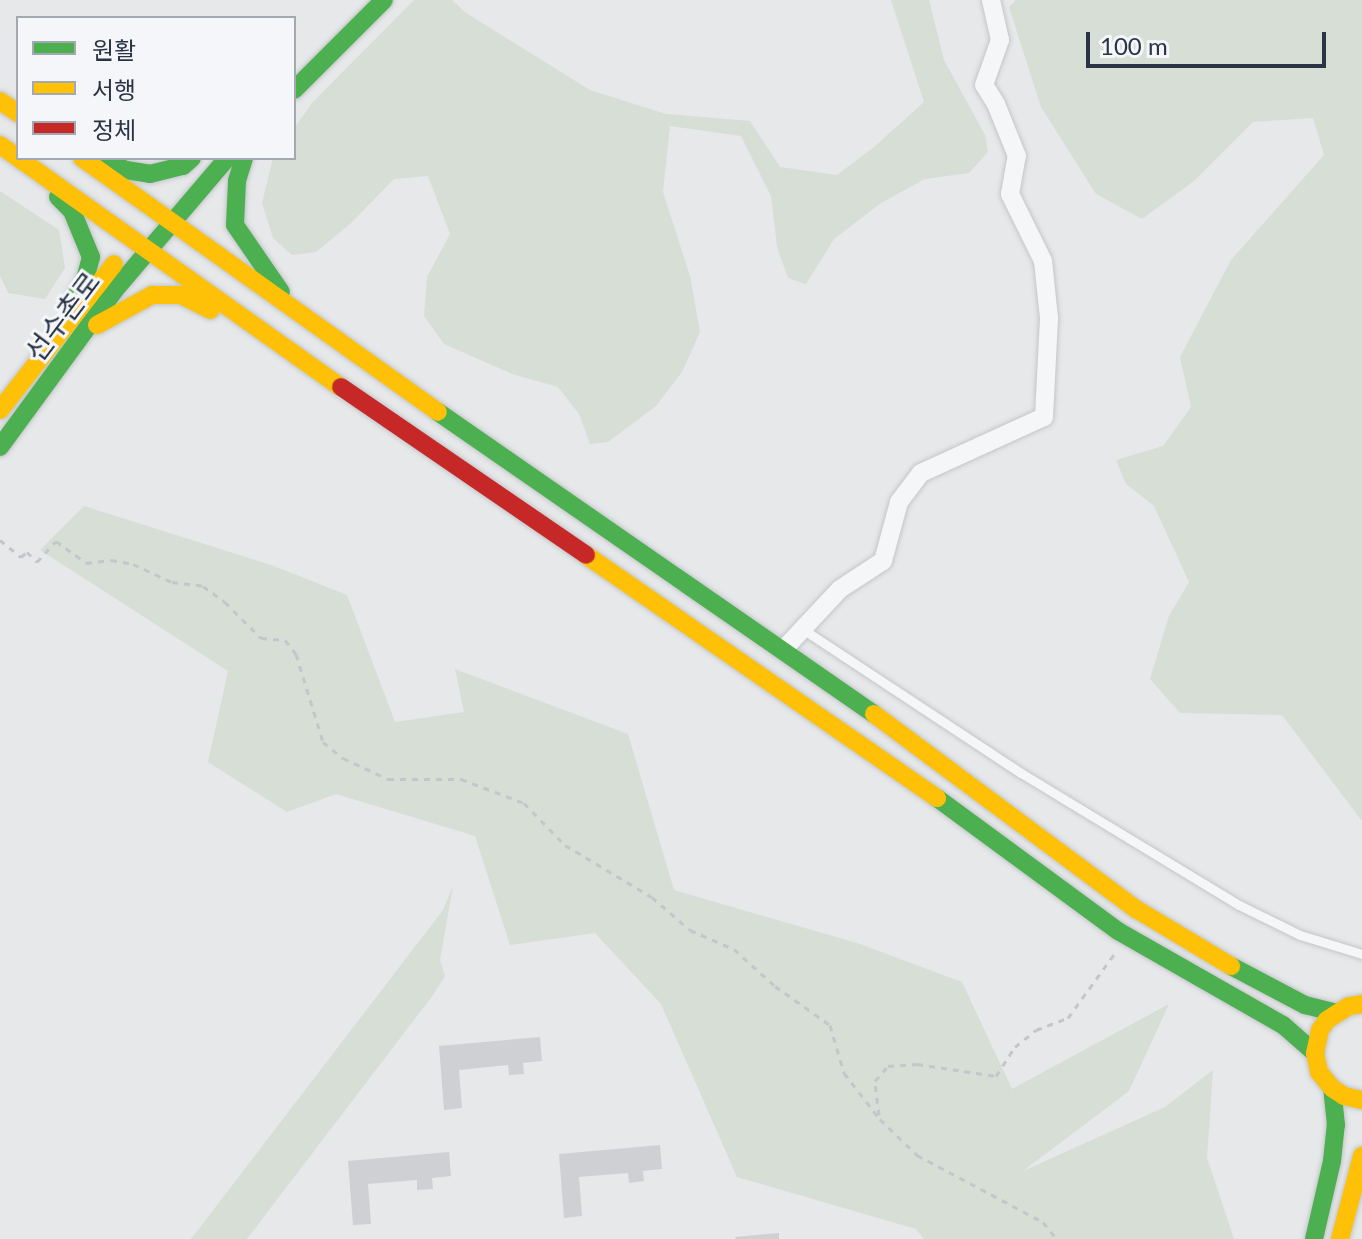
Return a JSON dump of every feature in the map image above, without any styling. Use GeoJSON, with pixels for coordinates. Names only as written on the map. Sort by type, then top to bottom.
{"type":"FeatureCollection","features":[{"type":"Feature","properties":{"kind":"street"},"geometry":{"type":"LineString","coordinates":[[296,64],[339,24],[383,0]]}},
{"type":"Feature","properties":{"kind":"street"},"geometry":{"type":"LineString","coordinates":[[296,88],[383,0]]}},
{"type":"Feature","properties":{"kind":"street"},"geometry":{"type":"LineString","coordinates":[[783,650],[840,589],[883,561],[899,502],[921,473],[1044,417],[1049,318],[1043,261],[1010,194],[1017,156],[996,104],[984,85],[1000,40],[991,0]]}},
{"type":"Feature","properties":{"kind":"street"},"geometry":{"type":"LineString","coordinates":[[85,160],[297,315],[909,738],[1136,909],[1265,986],[1305,1005],[1336,1013]]}},
{"type":"Feature","properties":{"kind":"street"},"geometry":{"type":"LineString","coordinates":[[105,160],[126,170],[150,174],[183,166],[190,160]]}},
{"type":"Feature","properties":{"kind":"street"},"geometry":{"type":"LineString","coordinates":[[165,216],[202,160]]}},
{"type":"Feature","properties":{"kind":"street"},"geometry":{"type":"LineString","coordinates":[[165,216],[225,160]]}},
{"type":"Feature","properties":{"kind":"street"},"geometry":{"type":"LineString","coordinates":[[243,160],[237,181],[235,225],[297,315]]}},
{"type":"Feature","properties":{"kind":"street"},"geometry":{"type":"LineString","coordinates":[[22,161],[276,343],[887,761],[1127,936],[1283,1025],[1315,1053]]}},
{"type":"Feature","properties":{"kind":"street"},"geometry":{"type":"LineString","coordinates":[[22,161],[72,211],[91,257],[85,280],[45,348]]}},
{"type":"Feature","properties":{"kind":"street","name":"선수촌로"},"geometry":{"type":"LineString","coordinates":[[0,410],[45,348],[141,246],[165,216]]}},
{"type":"Feature","properties":{"kind":"street","name":"선수촌로"},"geometry":{"type":"LineString","coordinates":[[0,447],[76,343],[141,246]]}},
{"type":"Feature","properties":{"kind":"street"},"geometry":{"type":"LineString","coordinates":[[76,343],[108,317],[152,295],[181,295],[276,343]]}},
{"type":"Feature","properties":{"kind":"street"},"geometry":{"type":"LineString","coordinates":[[1362,1004],[1336,1013],[1320,1030],[1315,1053],[1319,1072],[1332,1088],[1344,1096],[1362,1100]]}},
{"type":"Feature","properties":{"kind":"street"},"geometry":{"type":"LineString","coordinates":[[1314,1239],[1332,1161],[1336,1125],[1332,1088]]}},
{"type":"Feature","properties":{"kind":"street"},"geometry":{"type":"LineString","coordinates":[[1340,1239],[1362,1156]]}},
{"type":"Feature","properties":{"kind":"lane"},"geometry":{"type":"LineString","coordinates":[[804,630],[1021,773],[1239,905],[1300,935],[1362,954]]}},
{"type":"Feature","properties":{"kind":"path"},"geometry":{"type":"LineString","coordinates":[[0,540],[21,557],[27,552],[37,562],[56,541],[86,563],[111,560],[133,564],[172,582],[203,586],[225,602],[261,638],[285,640],[296,654],[323,742],[343,758],[388,779],[461,779],[524,803],[565,845],[652,897],[690,930],[734,949],[775,986],[830,1025],[844,1073],[880,1119],[917,1155],[1043,1222],[1057,1239]]}},
{"type":"Feature","properties":{"kind":"path"},"geometry":{"type":"LineString","coordinates":[[880,1119],[875,1081],[888,1066],[917,1064],[996,1076],[1015,1047],[1036,1030],[1068,1018],[1127,936]]}},
{"type":"Feature","properties":{"kind":"shaded area"},"geometry":{"type":"Polygon","coordinates":[[[414,0],[452,0],[466,13],[590,90],[666,114],[750,121],[780,167],[837,175],[924,102],[891,0],[929,0],[944,60],[985,135],[988,152],[969,173],[925,179],[881,203],[834,239],[806,284],[788,278],[777,247],[771,196],[741,136],[670,126],[663,192],[690,276],[700,332],[682,372],[656,406],[608,442],[590,444],[579,414],[558,387],[512,374],[444,344],[424,316],[427,277],[450,234],[428,176],[394,179],[350,224],[316,252],[292,255],[273,238],[262,203],[273,160],[296,160],[296,125],[313,102],[414,0]]]}},
{"type":"Feature","properties":{"kind":"shaded area"},"geometry":{"type":"Polygon","coordinates":[[[1016,0],[1362,0],[1362,821],[1282,715],[1180,713],[1150,679],[1169,616],[1189,582],[1154,506],[1126,484],[1116,460],[1163,446],[1191,407],[1180,357],[1231,260],[1324,155],[1313,118],[1253,122],[1194,181],[1142,219],[1096,194],[1041,107],[1009,7],[1016,0]]]}},
{"type":"Feature","properties":{"kind":"shaded area"},"geometry":{"type":"Polygon","coordinates":[[[0,191],[59,230],[65,268],[45,299],[8,293],[0,275],[0,191]]]}},
{"type":"Feature","properties":{"kind":"shaded area"},"geometry":{"type":"Polygon","coordinates":[[[84,506],[274,566],[347,595],[395,722],[464,712],[455,669],[628,734],[674,890],[860,944],[962,982],[1012,1089],[1169,1004],[1129,1091],[1023,1171],[1165,1107],[1213,1070],[1207,1158],[1234,1239],[924,1239],[916,1229],[737,1177],[661,1004],[595,933],[510,945],[475,836],[336,794],[287,812],[208,762],[228,671],[40,550],[84,506]]]}},
{"type":"Feature","properties":{"kind":"shaded area"},"geometry":{"type":"Polygon","coordinates":[[[453,886],[440,960],[445,976],[433,995],[247,1239],[191,1239],[443,910],[453,886]]]}},
{"type":"Feature","properties":{"kind":"building"},"geometry":{"type":"Polygon","coordinates":[[[540,1037],[542,1061],[523,1063],[524,1074],[509,1075],[508,1065],[459,1070],[462,1108],[444,1110],[439,1046],[540,1037]]]}},
{"type":"Feature","properties":{"kind":"building"},"geometry":{"type":"Polygon","coordinates":[[[660,1145],[662,1169],[643,1171],[644,1181],[629,1183],[628,1173],[579,1177],[582,1216],[564,1218],[559,1154],[660,1145]]]}},
{"type":"Feature","properties":{"kind":"building"},"geometry":{"type":"Polygon","coordinates":[[[449,1152],[451,1176],[432,1178],[433,1189],[417,1190],[417,1180],[368,1184],[371,1224],[353,1225],[348,1161],[449,1152]]]}},
{"type":"Feature","properties":{"kind":"building"},"geometry":{"type":"Polygon","coordinates":[[[779,1233],[779,1239],[735,1237],[779,1233]]]}},
{"type":"Feature","properties":{"kind":"traffic: fast"},"geometry":{"type":"LineString","coordinates":[[296,88],[384,0]]}},
{"type":"Feature","properties":{"kind":"traffic: fast"},"geometry":{"type":"LineString","coordinates":[[104,160],[126,170],[150,174],[183,166],[190,160]]}},
{"type":"Feature","properties":{"kind":"traffic: fast"},"geometry":{"type":"LineString","coordinates":[[0,447],[114,291],[225,160]]}},
{"type":"Feature","properties":{"kind":"traffic: fast"},"geometry":{"type":"LineString","coordinates":[[243,160],[237,181],[235,225],[281,292]]}},
{"type":"Feature","properties":{"kind":"traffic: fast"},"geometry":{"type":"LineString","coordinates":[[58,197],[72,211],[91,257],[85,280],[75,297]]}},
{"type":"Feature","properties":{"kind":"traffic: fast"},"geometry":{"type":"LineString","coordinates":[[438,412],[874,714]]}},
{"type":"Feature","properties":{"kind":"traffic: fast"},"geometry":{"type":"LineString","coordinates":[[937,798],[1118,931],[1283,1025],[1315,1053]]}},
{"type":"Feature","properties":{"kind":"traffic: fast"},"geometry":{"type":"LineString","coordinates":[[1231,966],[1305,1005],[1336,1013]]}},
{"type":"Feature","properties":{"kind":"traffic: fast"},"geometry":{"type":"LineString","coordinates":[[1314,1239],[1332,1161],[1336,1125],[1332,1088]]}},
{"type":"Feature","properties":{"kind":"traffic: slow"},"geometry":{"type":"LineString","coordinates":[[0,101],[16,112]]}},
{"type":"Feature","properties":{"kind":"traffic: slow"},"geometry":{"type":"LineString","coordinates":[[0,145],[16,156]]}},
{"type":"Feature","properties":{"kind":"traffic: slow"},"geometry":{"type":"LineString","coordinates":[[21,160],[341,387]]}},
{"type":"Feature","properties":{"kind":"traffic: slow"},"geometry":{"type":"LineString","coordinates":[[85,160],[438,412]]}},
{"type":"Feature","properties":{"kind":"traffic: slow"},"geometry":{"type":"LineString","coordinates":[[0,410],[114,264]]}},
{"type":"Feature","properties":{"kind":"traffic: slow"},"geometry":{"type":"LineString","coordinates":[[97,325],[152,295],[181,295],[210,310]]}},
{"type":"Feature","properties":{"kind":"traffic: slow"},"geometry":{"type":"LineString","coordinates":[[586,555],[937,798]]}},
{"type":"Feature","properties":{"kind":"traffic: slow"},"geometry":{"type":"LineString","coordinates":[[874,714],[1136,909],[1231,966]]}},
{"type":"Feature","properties":{"kind":"traffic: slow"},"geometry":{"type":"LineString","coordinates":[[1362,1004],[1349,1006],[1327,1020],[1320,1030],[1315,1053],[1319,1072],[1332,1088],[1344,1096],[1362,1100]]}},
{"type":"Feature","properties":{"kind":"traffic: slow"},"geometry":{"type":"LineString","coordinates":[[1340,1239],[1362,1156]]}},
{"type":"Feature","properties":{"kind":"traffic: jam"},"geometry":{"type":"LineString","coordinates":[[341,387],[586,555]]}}]}
